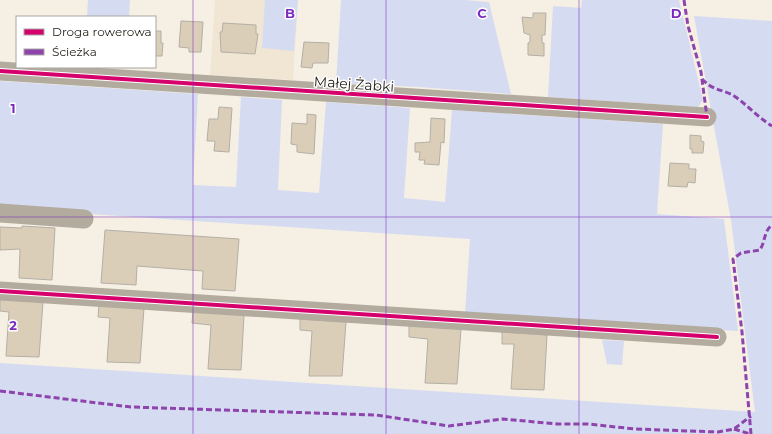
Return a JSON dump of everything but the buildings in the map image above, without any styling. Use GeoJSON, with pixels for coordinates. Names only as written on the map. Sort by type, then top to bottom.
{"type":"FeatureCollection","features":[{"type":"Feature","properties":{"kind":"street","name":"Małej Żabki"},"geometry":{"type":"LineString","coordinates":[[0,71],[708,117]]}},
{"type":"Feature","properties":{"kind":"street"},"geometry":{"type":"LineString","coordinates":[[0,213],[84,218]]}},
{"type":"Feature","properties":{"kind":"street"},"geometry":{"type":"LineString","coordinates":[[0,291],[717,337]]}},
{"type":"Feature","properties":{"kind":"shaded area"},"geometry":{"type":"Polygon","coordinates":[[[88,0],[130,0],[129,16],[87,16],[88,0]]]}},
{"type":"Feature","properties":{"kind":"shaded area"},"geometry":{"type":"Polygon","coordinates":[[[215,0],[298,0],[293,80],[210,75],[215,0]]]}},
{"type":"Feature","properties":{"kind":"shaded area"},"geometry":{"type":"Polygon","coordinates":[[[265,0],[298,0],[294,51],[262,48],[265,0]]]}},
{"type":"Feature","properties":{"kind":"shaded area"},"geometry":{"type":"Polygon","coordinates":[[[341,0],[464,0],[489,2],[511,94],[419,87],[336,83],[341,0]]]}},
{"type":"Feature","properties":{"kind":"shaded area"},"geometry":{"type":"Polygon","coordinates":[[[582,0],[679,0],[703,100],[698,107],[548,97],[553,6],[581,8],[582,0]]]}},
{"type":"Feature","properties":{"kind":"shaded area"},"geometry":{"type":"Polygon","coordinates":[[[694,16],[772,21],[772,434],[0,434],[0,363],[755,412],[731,220],[694,16]]]}},
{"type":"Feature","properties":{"kind":"shaded area"},"geometry":{"type":"Polygon","coordinates":[[[0,81],[198,94],[193,185],[236,187],[241,97],[282,100],[278,190],[319,193],[326,102],[410,108],[404,198],[445,202],[452,110],[663,124],[657,214],[724,219],[738,331],[465,314],[470,239],[0,208],[0,81]]]}},
{"type":"Feature","properties":{"kind":"shaded area"},"geometry":{"type":"Polygon","coordinates":[[[602,340],[624,341],[622,365],[607,364],[602,340]]]}},
{"type":"Feature","properties":{"kind":"marked path"},"geometry":{"type":"LineString","coordinates":[[684,0],[688,26],[701,72],[707,117]]}},
{"type":"Feature","properties":{"kind":"marked path"},"geometry":{"type":"LineString","coordinates":[[702,79],[715,89],[728,93],[737,98],[772,126]]}},
{"type":"Feature","properties":{"kind":"marked path"},"geometry":{"type":"LineString","coordinates":[[751,434],[742,332],[733,259],[741,253],[760,250],[767,230],[772,225]]}},
{"type":"Feature","properties":{"kind":"marked path"},"geometry":{"type":"LineString","coordinates":[[0,391],[131,407],[376,415],[449,426],[503,419],[557,424],[588,424],[635,429],[718,432],[734,429],[751,416]]}},
{"type":"Feature","properties":{"kind":"marked path"},"geometry":{"type":"LineString","coordinates":[[734,429],[750,434]]}},
{"type":"Feature","properties":{"kind":"cycle path"},"geometry":{"type":"LineString","coordinates":[[0,71],[707,117]]}},
{"type":"Feature","properties":{"kind":"cycle path"},"geometry":{"type":"LineString","coordinates":[[0,291],[717,337]]}}]}
